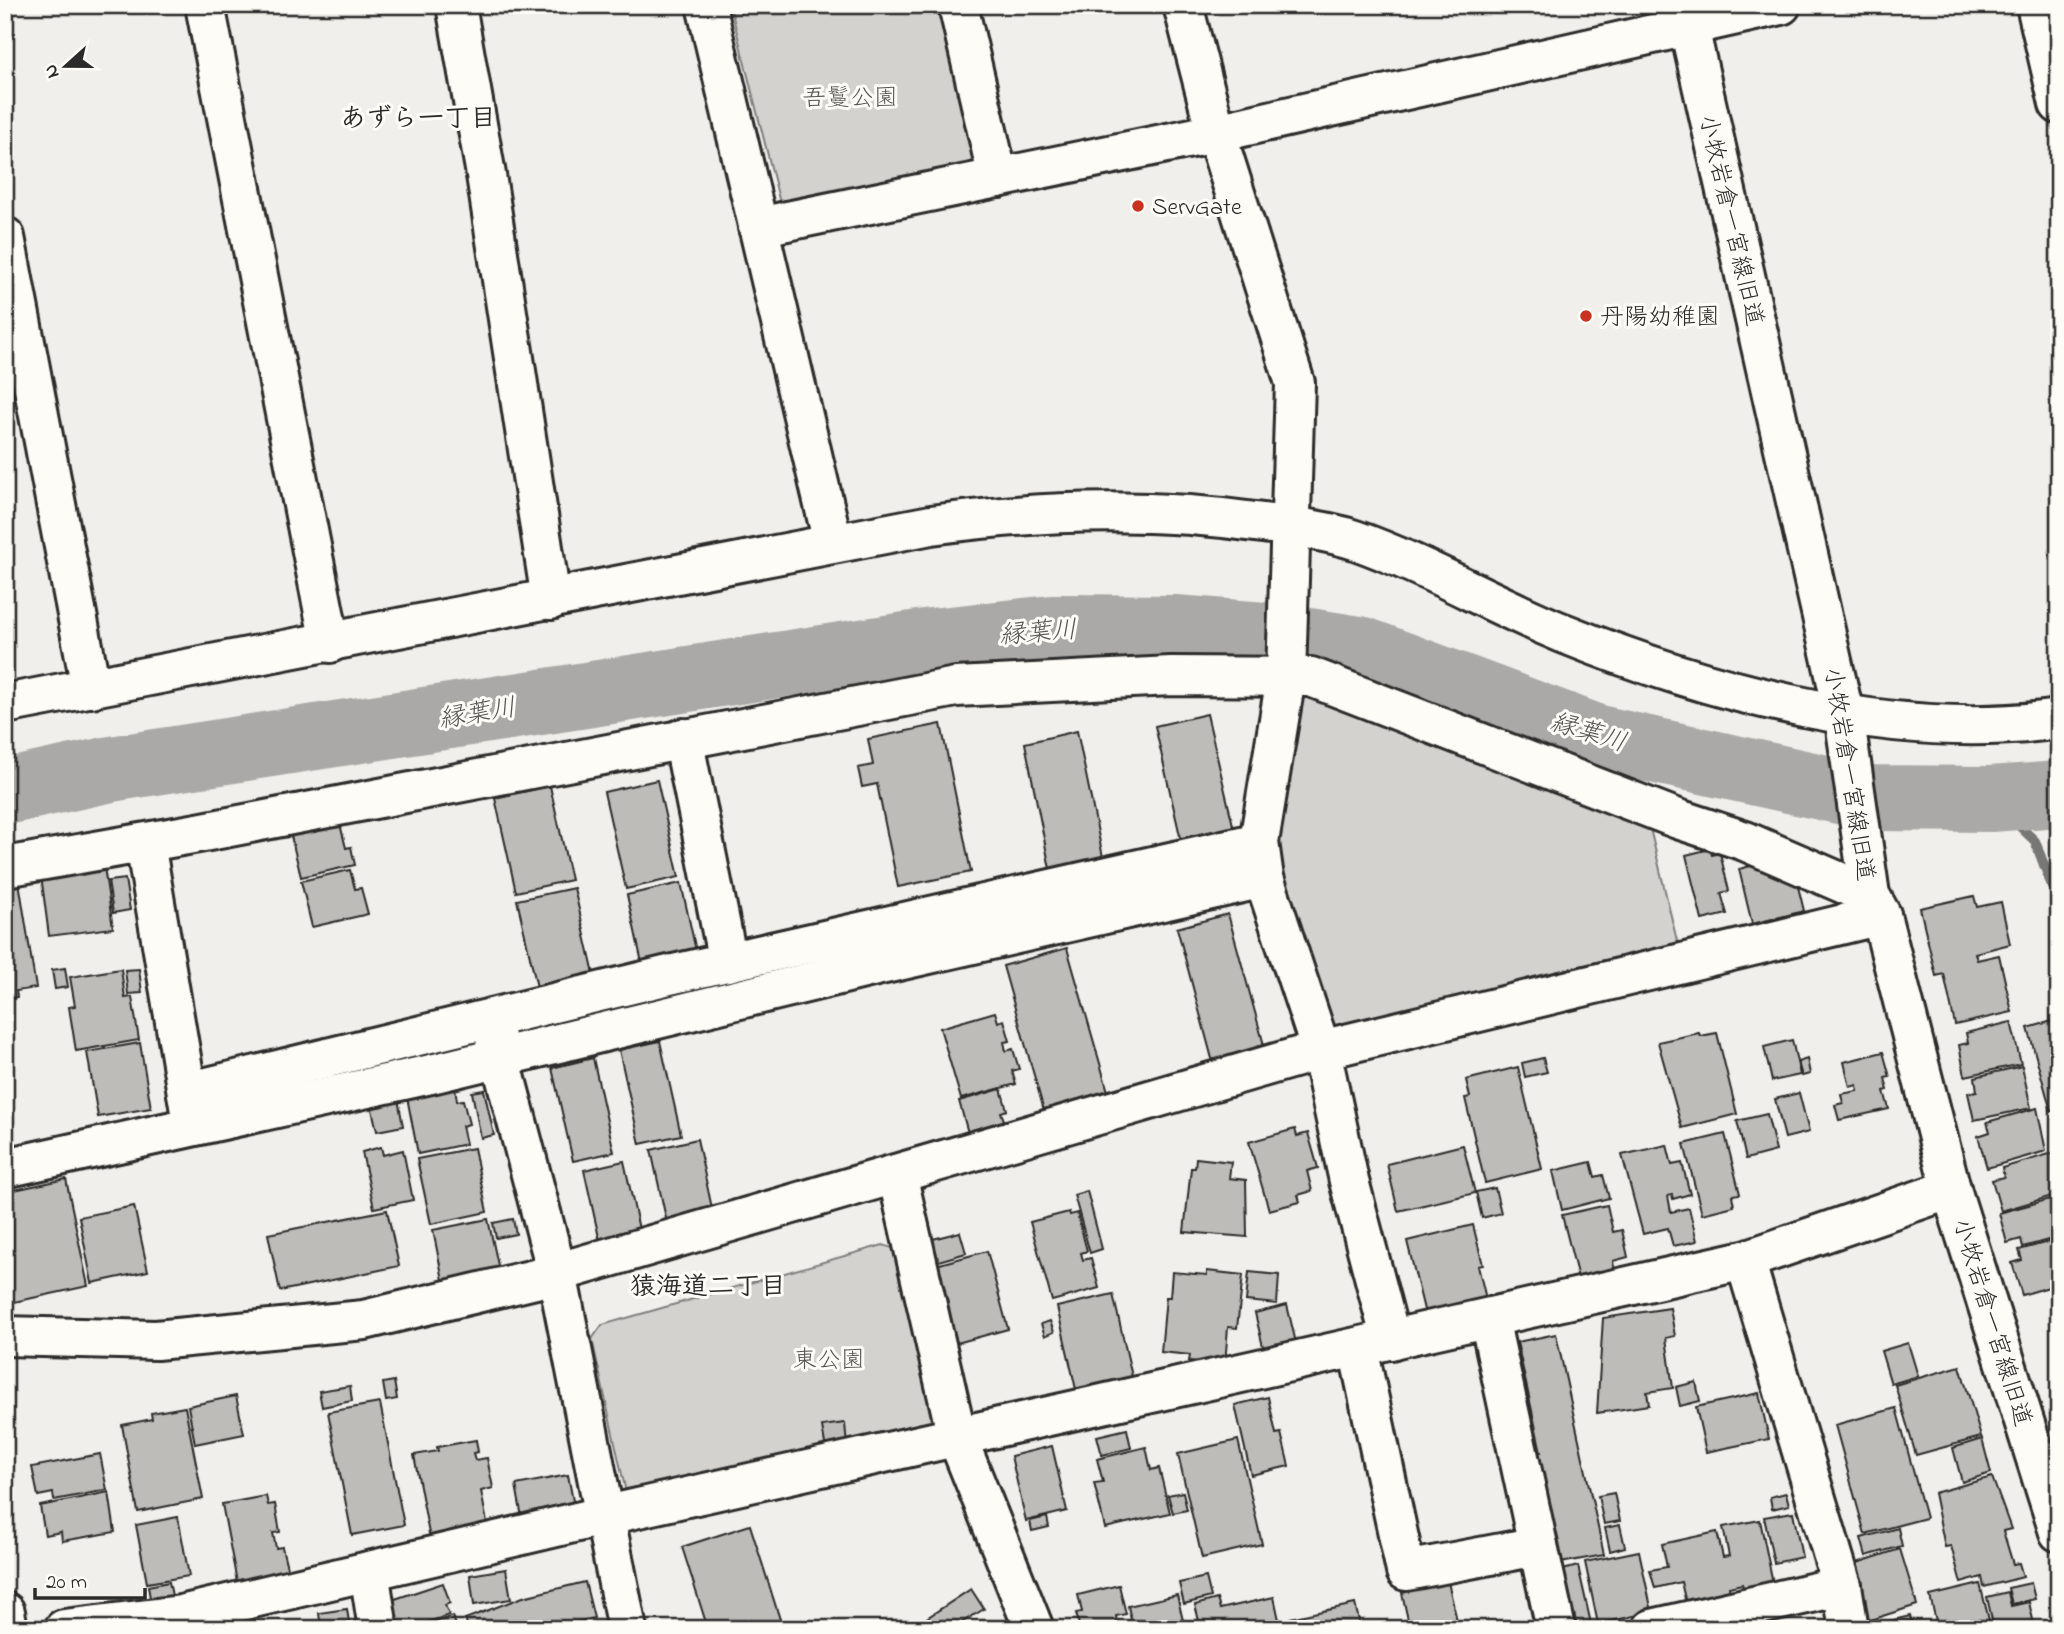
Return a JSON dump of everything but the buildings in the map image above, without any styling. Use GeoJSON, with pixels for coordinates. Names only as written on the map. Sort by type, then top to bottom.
{"type":"FeatureCollection","features":[{"type":"Feature","properties":{"kind":"street"},"geometry":{"type":"LineString","coordinates":[[205,5],[330,643]]}},
{"type":"Feature","properties":{"kind":"street"},"geometry":{"type":"LineString","coordinates":[[456,5],[486,175],[551,600]]}},
{"type":"Feature","properties":{"kind":"street"},"geometry":{"type":"LineString","coordinates":[[706,5],[833,543]]}},
{"type":"Feature","properties":{"kind":"street"},"geometry":{"type":"LineString","coordinates":[[958,5],[998,178]]}},
{"type":"Feature","properties":{"kind":"street"},"geometry":{"type":"LineString","coordinates":[[1182,5],[1216,133],[1294,383],[1286,667],[1262,860],[1321,1050],[1349,1181],[1406,1571],[1538,1546]]}},
{"type":"Feature","properties":{"kind":"street"},"geometry":{"type":"LineString","coordinates":[[758,227],[1216,133],[1686,15],[1781,5]]}},
{"type":"Feature","properties":{"kind":"street"},"geometry":{"type":"LineString","coordinates":[[2036,5],[2059,104]]}},
{"type":"Feature","properties":{"kind":"street","name":"小牧岩倉一宮線旧道"},"geometry":{"type":"LineString","coordinates":[[1686,15],[1846,730],[1873,893],[1951,1189],[2059,1532]]}},
{"type":"Feature","properties":{"kind":"street"},"geometry":{"type":"LineString","coordinates":[[5,237],[91,688]]}},
{"type":"Feature","properties":{"kind":"street"},"geometry":{"type":"LineString","coordinates":[[5,704],[330,643],[833,543],[988,517],[1055,513],[1210,515],[1290,524],[1353,540],[1564,634],[1756,696],[1846,730],[2029,723],[2059,719]]}},
{"type":"Feature","properties":{"kind":"street"},"geometry":{"type":"LineString","coordinates":[[5,867],[145,843],[956,687],[1286,667],[1678,819],[1745,841],[1873,893]]}},
{"type":"Feature","properties":{"kind":"street"},"geometry":{"type":"LineString","coordinates":[[682,738],[728,962]]}},
{"type":"Feature","properties":{"kind":"street"},"geometry":{"type":"LineString","coordinates":[[145,843],[190,1110]]}},
{"type":"Feature","properties":{"kind":"street"},"geometry":{"type":"LineString","coordinates":[[5,1168],[490,1019],[728,962],[1262,860]]}},
{"type":"Feature","properties":{"kind":"street"},"geometry":{"type":"LineString","coordinates":[[190,1110],[500,1057],[880,965],[1262,860]]}},
{"type":"Feature","properties":{"kind":"street"},"geometry":{"type":"LineString","coordinates":[[5,1336],[156,1340],[364,1320],[557,1273],[1321,1050],[1873,893]]}},
{"type":"Feature","properties":{"kind":"street"},"geometry":{"type":"LineString","coordinates":[[490,1019],[557,1273],[607,1515],[627,1629]]}},
{"type":"Feature","properties":{"kind":"street"},"geometry":{"type":"LineString","coordinates":[[897,1174],[957,1437],[1034,1629]]}},
{"type":"Feature","properties":{"kind":"street"},"geometry":{"type":"LineString","coordinates":[[64,1629],[182,1622],[369,1571],[607,1515],[1745,1259],[1951,1189]]}},
{"type":"Feature","properties":{"kind":"street"},"geometry":{"type":"LineString","coordinates":[[1745,1259],[1842,1586],[1849,1629]]}},
{"type":"Feature","properties":{"kind":"street"},"geometry":{"type":"LineString","coordinates":[[1489,1318],[1556,1629]]}},
{"type":"Feature","properties":{"kind":"street"},"geometry":{"type":"LineString","coordinates":[[369,1571],[378,1629]]}},
{"type":"Feature","properties":{"kind":"street"},"geometry":{"type":"LineString","coordinates":[[1652,1629],[1842,1586]]}},
{"type":"Feature","properties":{"kind":"street"},"geometry":{"type":"LineString","coordinates":[[5,1612],[8,1629]]}},
{"type":"Feature","properties":{"kind":"green space","name":"吾鬘公園"},"geometry":{"type":"Polygon","coordinates":[[[730,5],[940,5],[976,166],[781,207],[730,5]]]}},
{"type":"Feature","properties":{"kind":"green space"},"geometry":{"type":"Polygon","coordinates":[[[1301,688],[1649,824],[1678,945],[1330,1050],[1274,852],[1301,688]]]}},
{"type":"Feature","properties":{"kind":"green space","name":"東公園"},"geometry":{"type":"Polygon","coordinates":[[[883,1245],[899,1250],[947,1420],[638,1497],[625,1488],[592,1339],[602,1325],[883,1245]]]}},
{"type":"Feature","properties":{"kind":"waterway","name":"縁葉川"},"geometry":{"type":"LineString","coordinates":[[5,792],[111,769],[931,641],[1062,627],[1175,628],[1278,636],[1360,649],[1598,738],[1871,798],[1991,799],[2059,794]]}},
{"type":"Feature","properties":{"kind":"waterway"},"geometry":{"type":"LineString","coordinates":[[1991,799],[2035,841],[2059,905]]}},
{"type":"Feature","properties":{"kind":"place","name":"ServGate"},"geometry":{"type":"Point","coordinates":[1138,206]}},
{"type":"Feature","properties":{"kind":"place","name":"丹陽幼稚園"},"geometry":{"type":"Point","coordinates":[1586,316]}},
{"type":"Feature","properties":{"kind":"district","name":"あずら一丁目"},"geometry":{"type":"Point","coordinates":[418,117]}},
{"type":"Feature","properties":{"kind":"district","name":"猿海道二丁目"},"geometry":{"type":"Point","coordinates":[708,1285]}}]}
